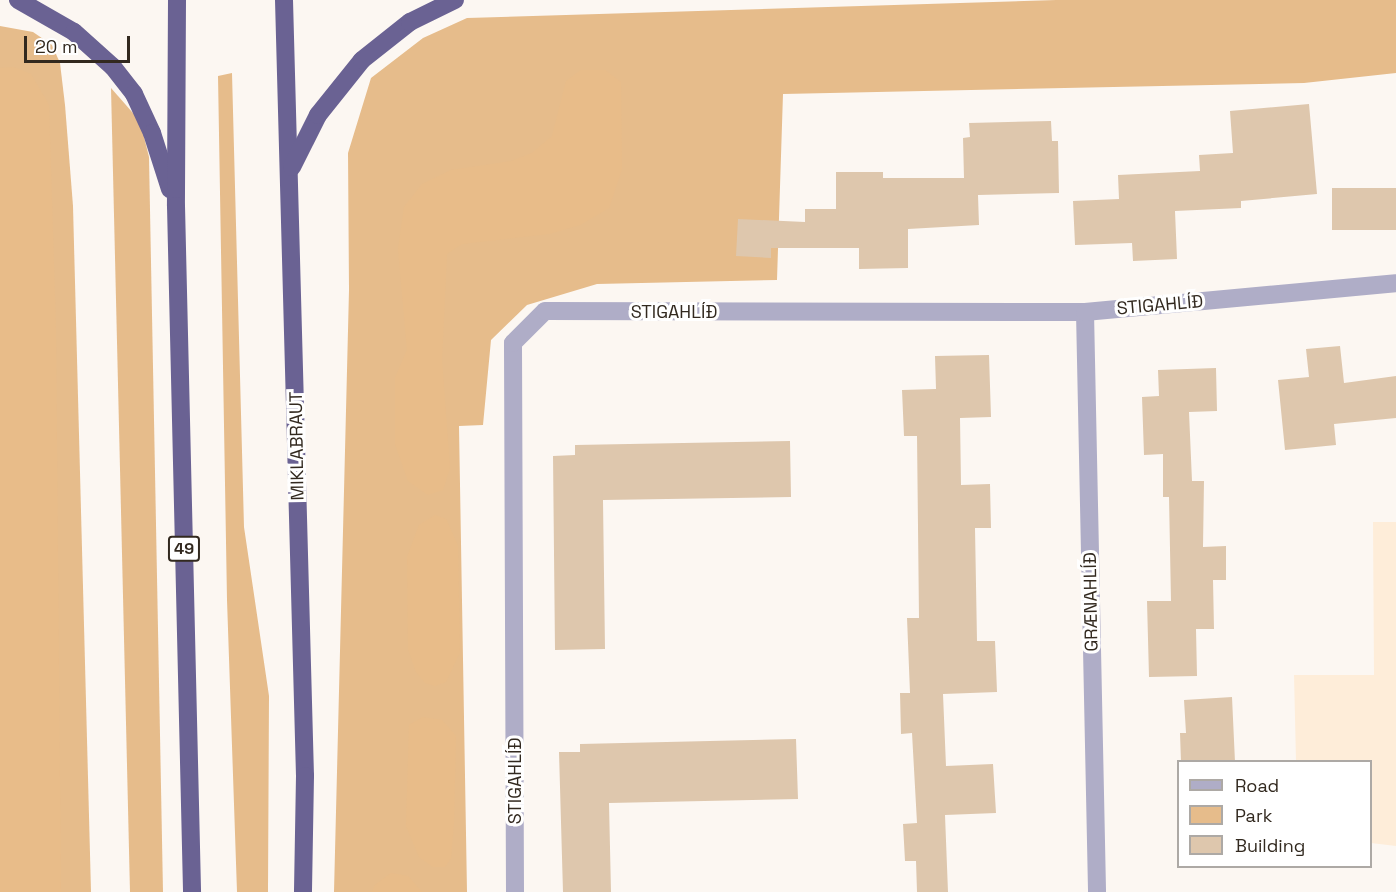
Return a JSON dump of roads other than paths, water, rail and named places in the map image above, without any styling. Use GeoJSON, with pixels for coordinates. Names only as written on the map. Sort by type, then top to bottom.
{"type":"FeatureCollection","features":[{"type":"Feature","properties":{"kind":"highway"},"geometry":{"type":"LineString","coordinates":[[18,0],[98,50],[134,94],[152,133],[176,206]]}},
{"type":"Feature","properties":{"kind":"highway","name":"49"},"geometry":{"type":"LineString","coordinates":[[177,0],[176,206],[192,892]]}},
{"type":"Feature","properties":{"kind":"highway","name":"MIKLABRAUT"},"geometry":{"type":"LineString","coordinates":[[284,0],[291,168],[305,776],[303,892]]}},
{"type":"Feature","properties":{"kind":"highway"},"geometry":{"type":"LineString","coordinates":[[291,168],[318,115],[362,60],[410,22],[455,0]]}},
{"type":"Feature","properties":{"kind":"street","name":"STIGAHLÍÐ"},"geometry":{"type":"LineString","coordinates":[[515,892],[513,343],[545,311],[1085,312],[1396,283]]}},
{"type":"Feature","properties":{"kind":"street","name":"GRÆNAHLÍÐ"},"geometry":{"type":"LineString","coordinates":[[1085,312],[1097,892]]}}]}
